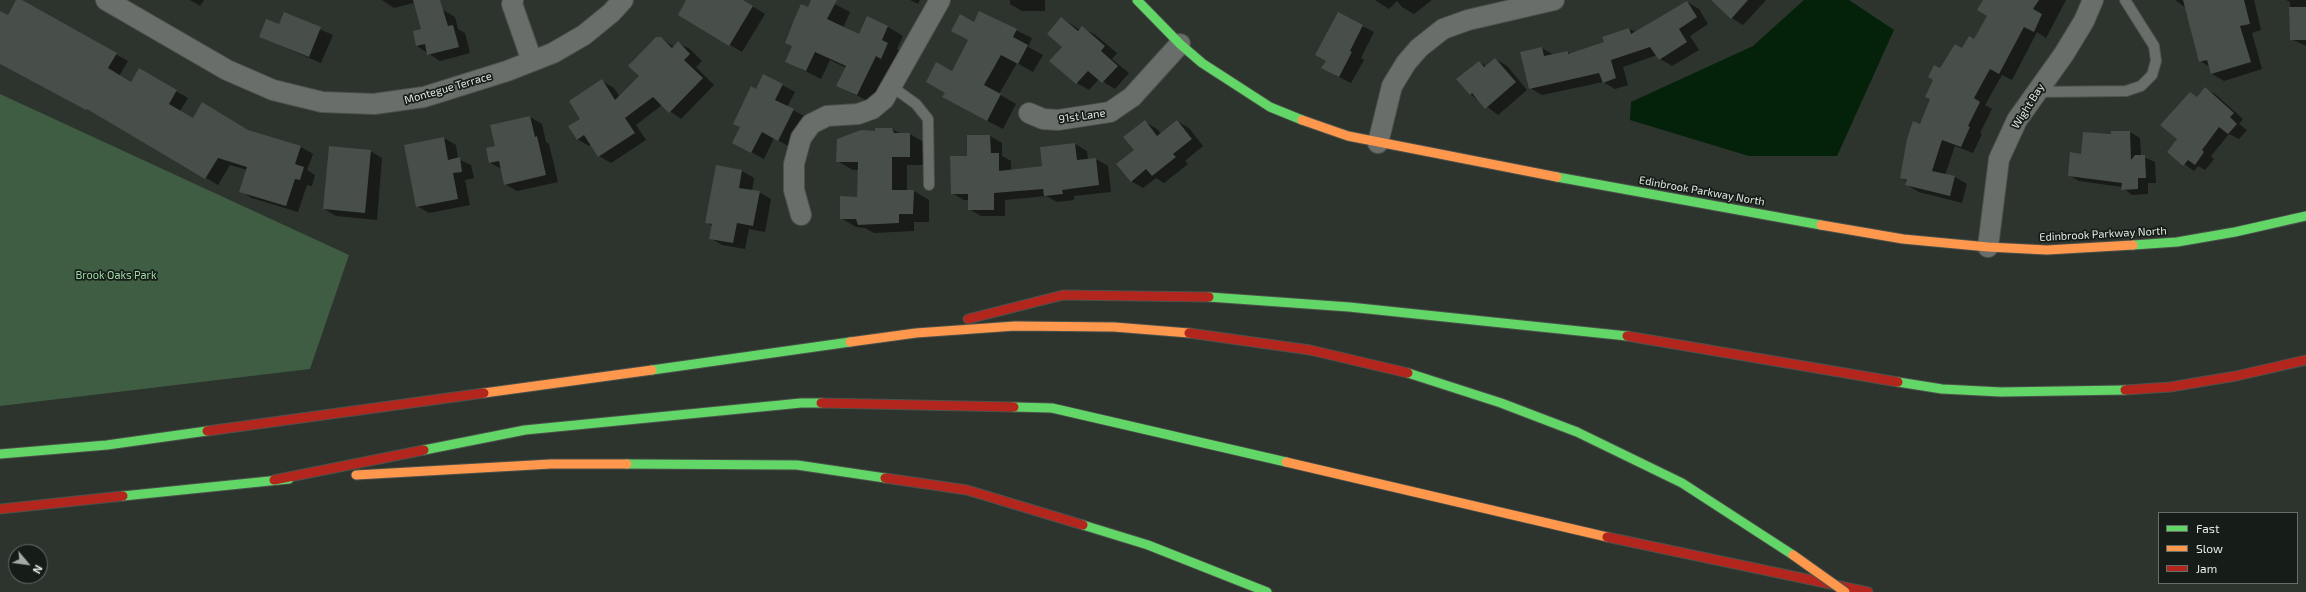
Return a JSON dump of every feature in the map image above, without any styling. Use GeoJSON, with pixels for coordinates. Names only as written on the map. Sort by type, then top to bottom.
{"type":"FeatureCollection","features":[{"type":"Feature","properties":{"kind":"main road","name":"Edinbrook Parkway North"},"geometry":{"type":"LineString","coordinates":[[1137,0],[1180,44],[1228,81],[1270,107],[1313,124],[1378,143],[1903,239],[1988,247],[2047,250],[2177,242],[2236,232],[2306,216]]}},
{"type":"Feature","properties":{"kind":"main road"},"geometry":{"type":"LineString","coordinates":[[916,333],[1063,295],[1224,297],[1349,307],[1652,339],[1942,389],[2041,393],[2170,387],[2236,376],[2306,360]]}},
{"type":"Feature","properties":{"kind":"main road"},"geometry":{"type":"LineString","coordinates":[[0,454],[115,444],[916,333],[1015,326],[1114,327],[1213,335],[1310,350],[1407,373],[1501,403],[1577,432],[1682,483],[1771,539],[1845,592]]}},
{"type":"Feature","properties":{"kind":"main road"},"geometry":{"type":"LineString","coordinates":[[274,480],[525,430],[801,402],[1052,408],[1686,555],[1868,592]]}},
{"type":"Feature","properties":{"kind":"main road"},"geometry":{"type":"LineString","coordinates":[[0,509],[274,480],[551,464],[797,465],[967,490],[1148,545],[1267,592]]}},
{"type":"Feature","properties":{"kind":"street","name":"Montegue Terrace"},"geometry":{"type":"LineString","coordinates":[[106,0],[226,70],[273,90],[322,102],[374,104],[398,102],[424,97],[507,71],[553,53],[584,35],[611,14],[623,0]]}},
{"type":"Feature","properties":{"kind":"street"},"geometry":{"type":"LineString","coordinates":[[801,215],[794,190],[794,164],[801,138],[811,124],[827,116],[858,114],[872,109],[884,99],[932,17],[940,0]]}},
{"type":"Feature","properties":{"kind":"street"},"geometry":{"type":"LineString","coordinates":[[1378,143],[1392,86],[1406,63],[1443,29],[1468,20],[1554,0]]}},
{"type":"Feature","properties":{"kind":"street","name":"Wight Bay"},"geometry":{"type":"LineString","coordinates":[[1988,247],[2000,159],[2016,120],[2064,54],[2084,21],[2093,0]]}},
{"type":"Feature","properties":{"kind":"street"},"geometry":{"type":"LineString","coordinates":[[509,1],[532,61]]}},
{"type":"Feature","properties":{"kind":"street","name":"91st Lane"},"geometry":{"type":"LineString","coordinates":[[1029,113],[1043,119],[1058,120],[1110,112],[1132,97],[1180,44]]}},
{"type":"Feature","properties":{"kind":"lane"},"geometry":{"type":"LineString","coordinates":[[2036,92],[2126,91],[2141,86],[2152,75],[2156,61],[2154,46],[2125,0]]}},
{"type":"Feature","properties":{"kind":"lane"},"geometry":{"type":"LineString","coordinates":[[891,86],[916,104],[928,119],[929,185]]}},
{"type":"Feature","properties":{"kind":"green space","name":"Brook Oaks Park"},"geometry":{"type":"Polygon","coordinates":[[[0,94],[349,255],[310,369],[0,406],[0,94]]]}},
{"type":"Feature","properties":{"kind":"shaded area"},"geometry":{"type":"Polygon","coordinates":[[[1804,0],[1849,0],[1894,30],[1837,156],[1749,156],[1630,120],[1631,102],[1753,46],[1804,0]]]}},
{"type":"Feature","properties":{"kind":"building"},"geometry":{"type":"Polygon","coordinates":[[[16,0],[22,0],[117,53],[108,68],[131,82],[139,68],[177,90],[169,104],[193,118],[202,102],[248,130],[301,146],[295,164],[304,167],[300,180],[295,179],[286,206],[239,192],[247,167],[218,158],[205,179],[87,109],[86,110],[0,64],[0,11],[8,15],[16,0]]]}},
{"type":"Feature","properties":{"kind":"building"},"geometry":{"type":"Polygon","coordinates":[[[413,0],[440,0],[448,26],[453,25],[459,47],[427,55],[425,44],[416,46],[413,31],[421,29],[413,0]]]}},
{"type":"Feature","properties":{"kind":"building"},"geometry":{"type":"Polygon","coordinates":[[[686,0],[743,0],[753,6],[729,46],[678,15],[686,0]]]}},
{"type":"Feature","properties":{"kind":"building"},"geometry":{"type":"Polygon","coordinates":[[[811,0],[837,0],[827,19],[859,34],[867,16],[888,26],[882,40],[888,43],[881,59],[876,56],[857,95],[836,86],[846,66],[815,52],[806,71],[785,62],[792,46],[785,43],[794,20],[801,4],[808,7],[811,0]]]}},
{"type":"Feature","properties":{"kind":"building"},"geometry":{"type":"Polygon","coordinates":[[[1711,0],[1748,0],[1731,19],[1711,0]]]}},
{"type":"Feature","properties":{"kind":"building"},"geometry":{"type":"Polygon","coordinates":[[[1983,0],[2039,0],[2033,9],[2042,14],[2034,32],[2024,27],[1999,74],[1990,69],[1974,98],[1980,102],[1968,126],[1970,127],[1961,147],[1942,140],[1932,171],[1955,176],[1950,196],[1905,185],[1907,180],[1900,178],[1907,139],[1913,121],[1920,124],[1930,99],[1925,97],[1933,80],[1928,77],[1934,65],[1940,68],[1955,44],[1962,48],[1969,36],[1974,39],[1987,16],[1977,10],[1983,0]]]}},
{"type":"Feature","properties":{"kind":"building"},"geometry":{"type":"Polygon","coordinates":[[[2183,0],[2244,0],[2250,24],[2240,26],[2251,62],[2211,74],[2207,60],[2199,62],[2183,0]]]}},
{"type":"Feature","properties":{"kind":"building"},"geometry":{"type":"Polygon","coordinates":[[[1687,1],[1697,17],[1679,29],[1687,42],[1659,60],[1650,47],[1611,60],[1616,78],[1603,83],[1599,73],[1529,89],[1520,52],[1542,47],[1544,56],[1568,51],[1568,54],[1604,42],[1602,37],[1629,28],[1631,34],[1687,1]]]}},
{"type":"Feature","properties":{"kind":"building"},"geometry":{"type":"Polygon","coordinates":[[[2289,7],[2306,7],[2306,40],[2290,40],[2289,7]]]}},
{"type":"Feature","properties":{"kind":"building"},"geometry":{"type":"Polygon","coordinates":[[[979,11],[1017,29],[1013,37],[1028,45],[1018,64],[1001,55],[984,85],[1001,94],[987,121],[942,97],[945,93],[926,82],[936,62],[952,71],[968,40],[951,31],[960,14],[974,22],[979,11]]]}},
{"type":"Feature","properties":{"kind":"building"},"geometry":{"type":"Polygon","coordinates":[[[284,12],[321,27],[309,57],[259,37],[266,19],[279,24],[284,12]]]}},
{"type":"Feature","properties":{"kind":"building"},"geometry":{"type":"Polygon","coordinates":[[[1338,12],[1363,25],[1350,51],[1352,52],[1339,77],[1321,68],[1326,61],[1315,55],[1338,12]]]}},
{"type":"Feature","properties":{"kind":"building"},"geometry":{"type":"Polygon","coordinates":[[[1061,17],[1078,31],[1082,26],[1105,46],[1101,51],[1118,66],[1102,83],[1088,71],[1076,84],[1049,61],[1062,47],[1047,34],[1061,17]]]}},
{"type":"Feature","properties":{"kind":"building"},"geometry":{"type":"Polygon","coordinates":[[[656,37],[661,37],[672,48],[678,41],[690,54],[684,60],[703,78],[669,113],[653,97],[625,118],[635,133],[598,157],[584,135],[577,140],[568,126],[580,119],[569,101],[602,79],[615,100],[639,76],[628,66],[656,37]]]}},
{"type":"Feature","properties":{"kind":"building"},"geometry":{"type":"Polygon","coordinates":[[[1495,58],[1516,82],[1485,109],[1472,93],[1470,95],[1456,79],[1479,61],[1484,67],[1495,58]]]}},
{"type":"Feature","properties":{"kind":"building"},"geometry":{"type":"Polygon","coordinates":[[[763,74],[783,84],[775,100],[794,109],[778,141],[762,132],[751,153],[732,143],[740,127],[733,124],[751,86],[756,89],[763,74]]]}},
{"type":"Feature","properties":{"kind":"building"},"geometry":{"type":"Polygon","coordinates":[[[2205,87],[2234,113],[2230,117],[2237,124],[2228,134],[2219,127],[2202,150],[2204,152],[2195,165],[2188,160],[2183,166],[2167,152],[2177,139],[2160,125],[2190,92],[2197,97],[2205,87]]]}},
{"type":"Feature","properties":{"kind":"building"},"geometry":{"type":"Polygon","coordinates":[[[530,116],[535,137],[537,136],[546,175],[504,185],[499,161],[489,163],[486,148],[495,146],[490,125],[530,116]]]}},
{"type":"Feature","properties":{"kind":"building"},"geometry":{"type":"Polygon","coordinates":[[[1145,120],[1157,136],[1177,120],[1192,139],[1173,154],[1176,157],[1152,176],[1146,169],[1131,182],[1116,164],[1134,150],[1123,137],[1145,120]]]}},
{"type":"Feature","properties":{"kind":"building"},"geometry":{"type":"Polygon","coordinates":[[[875,128],[892,128],[894,133],[910,133],[910,157],[892,157],[892,190],[914,190],[913,214],[899,214],[899,223],[858,225],[856,219],[840,219],[840,196],[857,197],[858,162],[836,162],[837,139],[861,130],[875,131],[875,128]]]}},
{"type":"Feature","properties":{"kind":"building"},"geometry":{"type":"Polygon","coordinates":[[[2111,131],[2130,131],[2131,160],[2135,155],[2145,155],[2146,178],[2138,178],[2138,189],[2121,190],[2122,183],[2068,176],[2070,152],[2081,154],[2083,132],[2111,134],[2111,131]]]}},
{"type":"Feature","properties":{"kind":"building"},"geometry":{"type":"Polygon","coordinates":[[[967,135],[990,135],[991,153],[999,153],[999,171],[1042,166],[1040,147],[1075,143],[1077,160],[1096,158],[1099,185],[1062,190],[1063,194],[1044,196],[1043,189],[994,193],[994,210],[968,210],[968,194],[951,194],[950,156],[967,156],[967,135]]]}},
{"type":"Feature","properties":{"kind":"building"},"geometry":{"type":"Polygon","coordinates":[[[444,137],[448,160],[460,157],[462,172],[453,173],[458,199],[416,207],[404,145],[444,137]]]}},
{"type":"Feature","properties":{"kind":"building"},"geometry":{"type":"Polygon","coordinates":[[[329,146],[371,150],[365,213],[323,209],[329,146]]]}},
{"type":"Feature","properties":{"kind":"building"},"geometry":{"type":"Polygon","coordinates":[[[716,165],[742,170],[739,188],[760,191],[753,226],[737,223],[733,243],[709,239],[712,224],[705,223],[716,165]]]}},
{"type":"Feature","properties":{"kind":"traffic: fast"},"geometry":{"type":"LineString","coordinates":[[1137,0],[1180,44],[1202,63],[1270,107],[1302,120]]}},
{"type":"Feature","properties":{"kind":"traffic: fast"},"geometry":{"type":"LineString","coordinates":[[1557,177],[1821,225]]}},
{"type":"Feature","properties":{"kind":"traffic: fast"},"geometry":{"type":"LineString","coordinates":[[2133,245],[2177,242],[2235,232],[2306,216]]}},
{"type":"Feature","properties":{"kind":"traffic: fast"},"geometry":{"type":"LineString","coordinates":[[1209,297],[1349,307],[1627,336]]}},
{"type":"Feature","properties":{"kind":"traffic: fast"},"geometry":{"type":"LineString","coordinates":[[652,370],[850,342]]}},
{"type":"Feature","properties":{"kind":"traffic: fast"},"geometry":{"type":"LineString","coordinates":[[1408,373],[1501,403],[1577,432]]}},
{"type":"Feature","properties":{"kind":"traffic: fast"},"geometry":{"type":"LineString","coordinates":[[1898,382],[1942,389],[2001,392],[2125,390]]}},
{"type":"Feature","properties":{"kind":"traffic: fast"},"geometry":{"type":"LineString","coordinates":[[424,450],[525,430],[801,403],[821,403]]}},
{"type":"Feature","properties":{"kind":"traffic: fast"},"geometry":{"type":"LineString","coordinates":[[1014,407],[1052,408],[1286,462]]}},
{"type":"Feature","properties":{"kind":"traffic: fast"},"geometry":{"type":"LineString","coordinates":[[0,454],[107,445],[207,431]]}},
{"type":"Feature","properties":{"kind":"traffic: fast"},"geometry":{"type":"LineString","coordinates":[[1577,432],[1682,483],[1793,555]]}},
{"type":"Feature","properties":{"kind":"traffic: fast"},"geometry":{"type":"LineString","coordinates":[[627,464],[797,465],[885,478]]}},
{"type":"Feature","properties":{"kind":"traffic: fast"},"geometry":{"type":"LineString","coordinates":[[123,496],[289,479]]}},
{"type":"Feature","properties":{"kind":"traffic: fast"},"geometry":{"type":"LineString","coordinates":[[1083,525],[1148,545],[1267,592]]}},
{"type":"Feature","properties":{"kind":"traffic: slow"},"geometry":{"type":"LineString","coordinates":[[1302,120],[1348,136],[1557,177]]}},
{"type":"Feature","properties":{"kind":"traffic: slow"},"geometry":{"type":"LineString","coordinates":[[1821,225],[1903,239],[1988,247],[2047,250],[2133,245]]}},
{"type":"Feature","properties":{"kind":"traffic: slow"},"geometry":{"type":"LineString","coordinates":[[850,342],[916,333],[1015,326],[1114,327],[1189,333]]}},
{"type":"Feature","properties":{"kind":"traffic: slow"},"geometry":{"type":"LineString","coordinates":[[484,393],[652,370]]}},
{"type":"Feature","properties":{"kind":"traffic: slow"},"geometry":{"type":"LineString","coordinates":[[1286,462],[1607,537]]}},
{"type":"Feature","properties":{"kind":"traffic: slow"},"geometry":{"type":"LineString","coordinates":[[356,475],[551,464],[627,464]]}},
{"type":"Feature","properties":{"kind":"traffic: slow"},"geometry":{"type":"LineString","coordinates":[[1793,555],[1845,592]]}},
{"type":"Feature","properties":{"kind":"traffic: jam"},"geometry":{"type":"LineString","coordinates":[[968,319],[1063,295],[1209,297]]}},
{"type":"Feature","properties":{"kind":"traffic: jam"},"geometry":{"type":"LineString","coordinates":[[1189,333],[1310,350],[1408,373]]}},
{"type":"Feature","properties":{"kind":"traffic: jam"},"geometry":{"type":"LineString","coordinates":[[1627,336],[1898,382]]}},
{"type":"Feature","properties":{"kind":"traffic: jam"},"geometry":{"type":"LineString","coordinates":[[2125,390],[2170,387],[2236,376],[2306,360]]}},
{"type":"Feature","properties":{"kind":"traffic: jam"},"geometry":{"type":"LineString","coordinates":[[207,431],[484,393]]}},
{"type":"Feature","properties":{"kind":"traffic: jam"},"geometry":{"type":"LineString","coordinates":[[821,403],[1014,407]]}},
{"type":"Feature","properties":{"kind":"traffic: jam"},"geometry":{"type":"LineString","coordinates":[[274,480],[424,450]]}},
{"type":"Feature","properties":{"kind":"traffic: jam"},"geometry":{"type":"LineString","coordinates":[[885,478],[967,490],[1083,525]]}},
{"type":"Feature","properties":{"kind":"traffic: jam"},"geometry":{"type":"LineString","coordinates":[[0,509],[123,496]]}},
{"type":"Feature","properties":{"kind":"traffic: jam"},"geometry":{"type":"LineString","coordinates":[[1607,537],[1868,592]]}}]}
